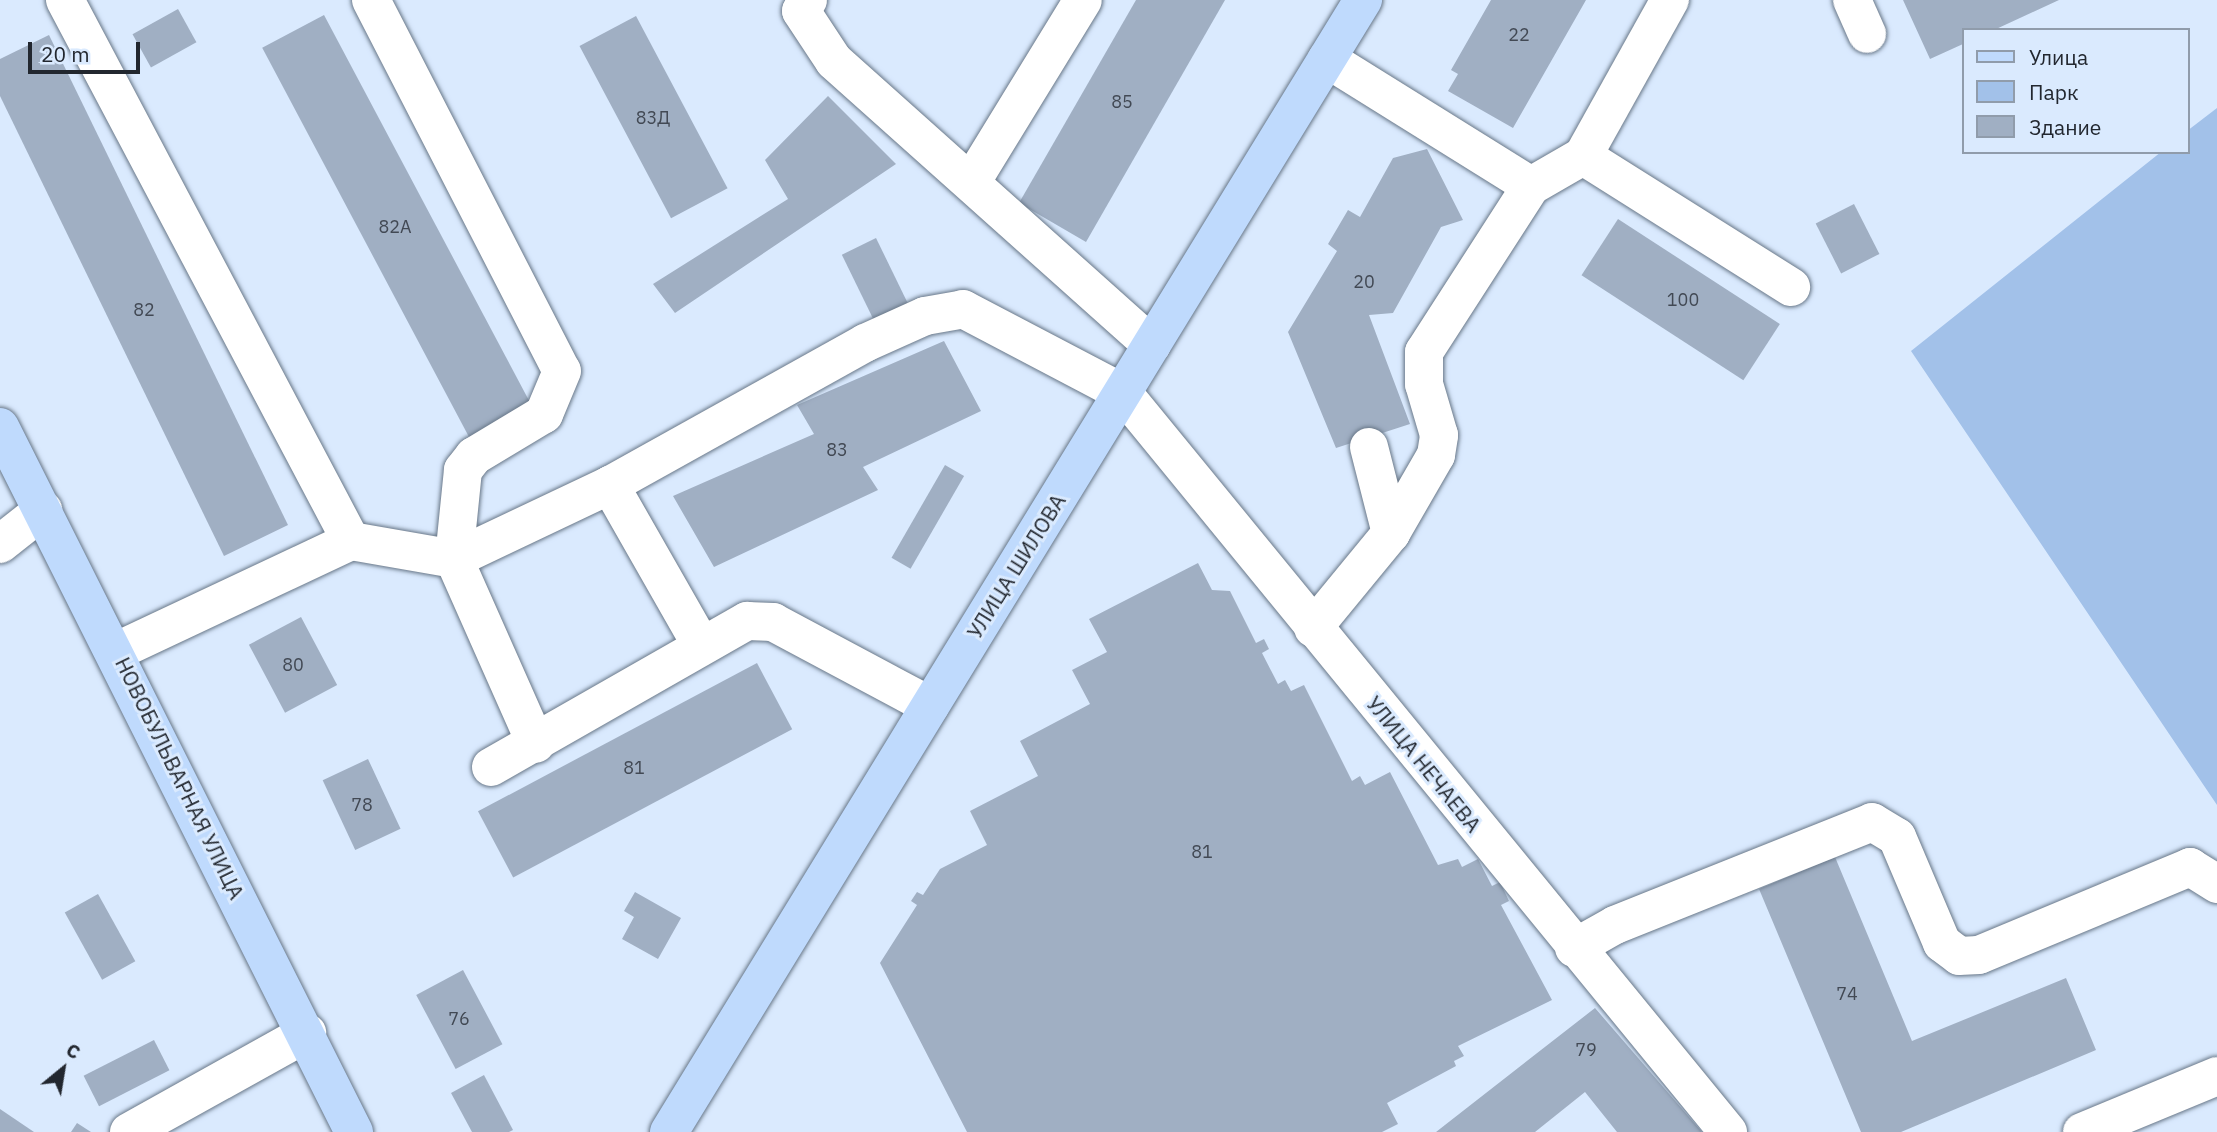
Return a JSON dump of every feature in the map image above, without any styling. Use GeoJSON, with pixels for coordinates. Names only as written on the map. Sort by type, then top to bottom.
{"type":"FeatureCollection","features":[{"type":"Feature","properties":{"kind":"main road","name":"УЛИЦА ШИЛОВА"},"geometry":{"type":"LineString","coordinates":[[677,1129],[930,706],[1363,0]]}},
{"type":"Feature","properties":{"kind":"main road","name":"НОВОБУЛЬВАРНАЯ УЛИЦА"},"geometry":{"type":"LineString","coordinates":[[0,427],[117,651],[354,1132]]}},
{"type":"Feature","properties":{"kind":"street"},"geometry":{"type":"LineString","coordinates":[[65,0],[351,541]]}},
{"type":"Feature","properties":{"kind":"street"},"geometry":{"type":"LineString","coordinates":[[371,0],[562,371],[544,414],[474,456],[463,470],[454,559],[536,744]]}},
{"type":"Feature","properties":{"kind":"street"},"geometry":{"type":"LineString","coordinates":[[808,0],[801,11],[834,61],[972,181],[1152,345]]}},
{"type":"Feature","properties":{"kind":"street"},"geometry":{"type":"LineString","coordinates":[[972,181],[1083,0]]}},
{"type":"Feature","properties":{"kind":"street"},"geometry":{"type":"LineString","coordinates":[[1313,628],[1391,533],[1436,455],[1439,435],[1424,384],[1424,352],[1531,186],[1583,156],[1670,0]]}},
{"type":"Feature","properties":{"kind":"street"},"geometry":{"type":"LineString","coordinates":[[1327,59],[1531,186]]}},
{"type":"Feature","properties":{"kind":"street"},"geometry":{"type":"LineString","coordinates":[[1583,156],[1791,287]]}},
{"type":"Feature","properties":{"kind":"street"},"geometry":{"type":"LineString","coordinates":[[117,651],[351,541],[454,559],[610,485],[865,343],[925,316],[963,309],[1123,393]]}},
{"type":"Feature","properties":{"kind":"street","name":"УЛИЦА НЕЧАЕВА"},"geometry":{"type":"LineString","coordinates":[[1123,393],[1577,951],[1728,1132]]}},
{"type":"Feature","properties":{"kind":"street"},"geometry":{"type":"LineString","coordinates":[[1369,447],[1391,533]]}},
{"type":"Feature","properties":{"kind":"street"},"geometry":{"type":"LineString","coordinates":[[610,485],[700,643]]}},
{"type":"Feature","properties":{"kind":"street"},"geometry":{"type":"LineString","coordinates":[[0,544],[43,510]]}},
{"type":"Feature","properties":{"kind":"street"},"geometry":{"type":"LineString","coordinates":[[491,767],[536,744],[700,643],[747,621],[773,622],[930,706]]}},
{"type":"Feature","properties":{"kind":"street"},"geometry":{"type":"LineString","coordinates":[[1577,951],[1615,925],[1872,822],[1897,837],[1942,943],[1959,956],[1979,956],[2190,867],[2217,884]]}},
{"type":"Feature","properties":{"kind":"street"},"geometry":{"type":"LineString","coordinates":[[129,1132],[307,1033]]}},
{"type":"Feature","properties":{"kind":"street"},"geometry":{"type":"LineString","coordinates":[[2082,1132],[2217,1076]]}},
{"type":"Feature","properties":{"kind":"green space"},"geometry":{"type":"Polygon","coordinates":[[[2217,108],[2217,805],[1911,351],[2158,154],[2189,154],[2189,129],[2217,108]]]}},
{"type":"Feature","properties":{"kind":"building"},"geometry":{"type":"Polygon","coordinates":[[[1136,0],[1225,0],[1086,242],[1019,203],[1136,0]]]}},
{"type":"Feature","properties":{"kind":"building"},"geometry":{"type":"Polygon","coordinates":[[[1491,0],[1586,0],[1513,128],[1448,91],[1458,74],[1451,70],[1491,0]]]}},
{"type":"Feature","properties":{"kind":"building"},"geometry":{"type":"Polygon","coordinates":[[[1903,0],[2059,0],[1998,28],[1962,28],[1962,44],[1930,59],[1903,0]]]}},
{"type":"Feature","properties":{"kind":"building"},"geometry":{"type":"Polygon","coordinates":[[[178,9],[196,42],[151,67],[133,34],[178,9]]]}},
{"type":"Feature","properties":{"kind":"building"},"geometry":{"type":"Polygon","coordinates":[[[324,15],[532,405],[470,438],[262,48],[324,15]]]}},
{"type":"Feature","properties":{"kind":"building"},"geometry":{"type":"Polygon","coordinates":[[[636,16],[728,188],[671,218],[579,46],[636,16]]]}},
{"type":"Feature","properties":{"kind":"building"},"geometry":{"type":"Polygon","coordinates":[[[49,35],[288,525],[224,556],[0,96],[0,59],[49,35]]]}},
{"type":"Feature","properties":{"kind":"building"},"geometry":{"type":"Polygon","coordinates":[[[828,96],[896,164],[675,313],[653,284],[788,199],[765,160],[828,96]]]}},
{"type":"Feature","properties":{"kind":"building"},"geometry":{"type":"Polygon","coordinates":[[[1427,149],[1463,220],[1441,227],[1393,313],[1369,315],[1410,424],[1336,448],[1288,332],[1337,251],[1328,244],[1348,210],[1360,217],[1393,158],[1427,149]]]}},
{"type":"Feature","properties":{"kind":"building"},"geometry":{"type":"Polygon","coordinates":[[[1854,204],[1879,254],[1841,273],[1816,224],[1854,204]]]}},
{"type":"Feature","properties":{"kind":"building"},"geometry":{"type":"Polygon","coordinates":[[[1618,219],[1780,324],[1743,380],[1582,275],[1618,219]]]}},
{"type":"Feature","properties":{"kind":"building"},"geometry":{"type":"Polygon","coordinates":[[[876,238],[913,314],[879,331],[842,255],[876,238]]]}},
{"type":"Feature","properties":{"kind":"building"},"geometry":{"type":"Polygon","coordinates":[[[944,341],[981,411],[863,467],[878,490],[714,567],[673,496],[814,434],[797,405],[944,341]]]}},
{"type":"Feature","properties":{"kind":"building"},"geometry":{"type":"Polygon","coordinates":[[[945,465],[964,476],[911,569],[892,558],[945,465]]]}},
{"type":"Feature","properties":{"kind":"building"},"geometry":{"type":"Polygon","coordinates":[[[1198,563],[1212,590],[1230,591],[1256,643],[1264,639],[1269,649],[1262,653],[1278,684],[1285,680],[1291,691],[1304,685],[1352,781],[1360,776],[1365,785],[1390,772],[1438,865],[1458,859],[1462,867],[1478,859],[1492,886],[1500,882],[1509,901],[1501,905],[1552,1000],[1458,1046],[1464,1056],[1454,1061],[1456,1066],[1387,1103],[1398,1124],[1382,1132],[967,1132],[880,963],[917,905],[911,901],[917,892],[923,895],[940,869],[987,845],[970,811],[1038,776],[1020,741],[1090,704],[1072,670],[1107,652],[1089,619],[1198,563]]]}},
{"type":"Feature","properties":{"kind":"building"},"geometry":{"type":"Polygon","coordinates":[[[301,617],[337,685],[285,713],[249,645],[301,617]]]}},
{"type":"Feature","properties":{"kind":"building"},"geometry":{"type":"Polygon","coordinates":[[[757,663],[792,729],[513,878],[478,811],[757,663]]]}},
{"type":"Feature","properties":{"kind":"building"},"geometry":{"type":"Polygon","coordinates":[[[368,759],[401,829],[355,850],[323,780],[368,759]]]}},
{"type":"Feature","properties":{"kind":"building"},"geometry":{"type":"Polygon","coordinates":[[[1835,857],[1912,1041],[2066,978],[2096,1050],[1901,1132],[1861,1132],[1759,889],[1835,857]]]}},
{"type":"Feature","properties":{"kind":"building"},"geometry":{"type":"Polygon","coordinates":[[[635,892],[681,918],[658,959],[622,939],[634,917],[624,911],[635,892]]]}},
{"type":"Feature","properties":{"kind":"building"},"geometry":{"type":"Polygon","coordinates":[[[98,894],[135,961],[102,980],[65,912],[98,894]]]}},
{"type":"Feature","properties":{"kind":"building"},"geometry":{"type":"Polygon","coordinates":[[[463,970],[502,1044],[456,1069],[416,995],[463,970]]]}},
{"type":"Feature","properties":{"kind":"building"},"geometry":{"type":"Polygon","coordinates":[[[1595,1008],[1702,1132],[1617,1132],[1585,1092],[1535,1132],[1436,1132],[1595,1008]]]}},
{"type":"Feature","properties":{"kind":"building"},"geometry":{"type":"Polygon","coordinates":[[[154,1040],[169,1070],[99,1106],[84,1076],[154,1040]]]}},
{"type":"Feature","properties":{"kind":"building"},"geometry":{"type":"Polygon","coordinates":[[[484,1075],[513,1130],[509,1132],[472,1132],[451,1093],[484,1075]]]}},
{"type":"Feature","properties":{"kind":"building"},"geometry":{"type":"Polygon","coordinates":[[[0,1109],[34,1132],[0,1132],[0,1109]]]}},
{"type":"Feature","properties":{"kind":"building"},"geometry":{"type":"Polygon","coordinates":[[[77,1123],[91,1132],[71,1132],[77,1123]]]}}]}
